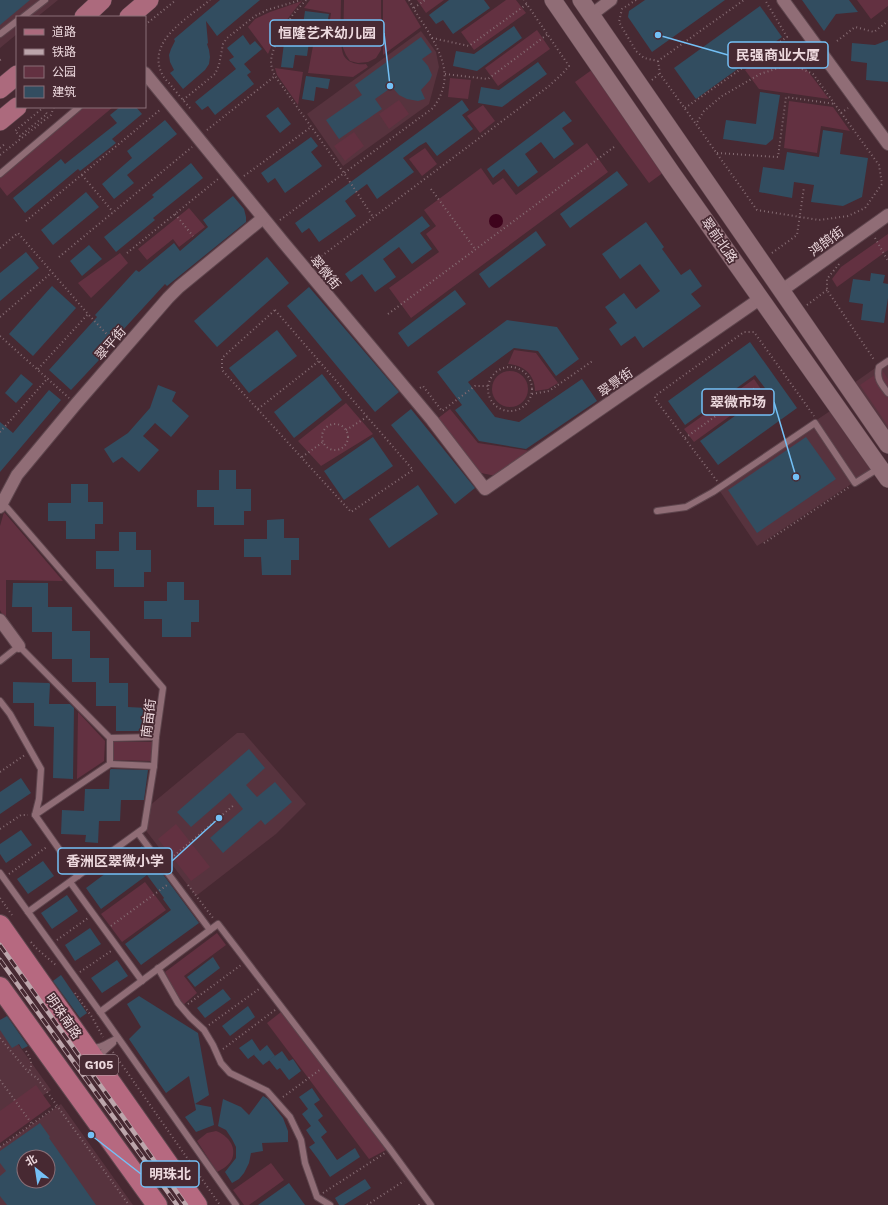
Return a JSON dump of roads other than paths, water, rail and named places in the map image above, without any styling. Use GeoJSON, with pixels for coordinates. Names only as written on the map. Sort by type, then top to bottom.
{"type":"FeatureCollection","features":[{"type":"Feature","properties":{"kind":"highway","name":"明珠南路"},"geometry":{"type":"LineString","coordinates":[[7,921],[83,1043],[197,1205]]}},
{"type":"Feature","properties":{"kind":"highway","name":"G105"},"geometry":{"type":"LineString","coordinates":[[0,987],[157,1205]]}},
{"type":"Feature","properties":{"kind":"main road"},"geometry":{"type":"LineString","coordinates":[[130,16],[149,0]]}},
{"type":"Feature","properties":{"kind":"main road","name":"翠前北路"},"geometry":{"type":"LineString","coordinates":[[554,0],[672,173],[884,473]]}},
{"type":"Feature","properties":{"kind":"main road","name":"翠前北路"},"geometry":{"type":"LineString","coordinates":[[581,0],[781,291],[887,442]]}},
{"type":"Feature","properties":{"kind":"main road"},"geometry":{"type":"LineString","coordinates":[[0,89],[16,76]]}},
{"type":"Feature","properties":{"kind":"main road"},"geometry":{"type":"LineString","coordinates":[[0,121],[16,108]]}},
{"type":"Feature","properties":{"kind":"street"},"geometry":{"type":"LineString","coordinates":[[591,15],[611,0]]}},
{"type":"Feature","properties":{"kind":"street"},"geometry":{"type":"LineString","coordinates":[[784,0],[888,144]]}},
{"type":"Feature","properties":{"kind":"street","name":"翠微街"},"geometry":{"type":"LineString","coordinates":[[146,74],[263,218],[411,395],[485,489]]}},
{"type":"Feature","properties":{"kind":"street","name":"鸿鹄街"},"geometry":{"type":"LineString","coordinates":[[781,291],[888,215]]}},
{"type":"Feature","properties":{"kind":"street","name":"翠平街"},"geometry":{"type":"LineString","coordinates":[[1,504],[17,475],[168,298],[179,287],[263,218]]}},
{"type":"Feature","properties":{"kind":"street","name":"翠景街"},"geometry":{"type":"LineString","coordinates":[[485,489],[761,298]]}},
{"type":"Feature","properties":{"kind":"street"},"geometry":{"type":"LineString","coordinates":[[0,620],[19,646]]}},
{"type":"Feature","properties":{"kind":"lane"},"geometry":{"type":"LineString","coordinates":[[24,16],[45,0]]}},
{"type":"Feature","properties":{"kind":"lane"},"geometry":{"type":"LineString","coordinates":[[0,34],[16,23]]}},
{"type":"Feature","properties":{"kind":"lane"},"geometry":{"type":"LineString","coordinates":[[0,174],[78,108]]}},
{"type":"Feature","properties":{"kind":"lane"},"geometry":{"type":"LineString","coordinates":[[888,361],[879,367],[878,374],[880,381],[888,393]]}},
{"type":"Feature","properties":{"kind":"lane"},"geometry":{"type":"LineString","coordinates":[[656,511],[686,507],[721,486],[815,423],[855,483],[884,473]]}},
{"type":"Feature","properties":{"kind":"lane","name":"南亩街"},"geometry":{"type":"LineString","coordinates":[[1,504],[163,688],[156,737],[154,766],[144,828],[28,912]]}},
{"type":"Feature","properties":{"kind":"lane"},"geometry":{"type":"LineString","coordinates":[[0,661],[19,646],[110,738],[110,764]]}},
{"type":"Feature","properties":{"kind":"lane"},"geometry":{"type":"LineString","coordinates":[[0,701],[10,714],[41,769],[39,799],[35,815],[78,876]]}},
{"type":"Feature","properties":{"kind":"lane"},"geometry":{"type":"LineString","coordinates":[[110,738],[156,737]]}},
{"type":"Feature","properties":{"kind":"lane"},"geometry":{"type":"LineString","coordinates":[[35,815],[110,764],[154,766]]}},
{"type":"Feature","properties":{"kind":"lane"},"geometry":{"type":"LineString","coordinates":[[138,833],[210,930]]}},
{"type":"Feature","properties":{"kind":"lane"},"geometry":{"type":"LineString","coordinates":[[2,876],[236,1205]]}},
{"type":"Feature","properties":{"kind":"lane"},"geometry":{"type":"LineString","coordinates":[[70,882],[142,981]]}},
{"type":"Feature","properties":{"kind":"lane"},"geometry":{"type":"LineString","coordinates":[[100,1012],[218,924],[431,1205]]}},
{"type":"Feature","properties":{"kind":"lane"},"geometry":{"type":"LineString","coordinates":[[158,968],[178,1003],[204,1030],[221,1063],[230,1073],[267,1091],[290,1117],[301,1140],[305,1163],[317,1197],[330,1205]]}},
{"type":"Feature","properties":{"kind":"lane"},"geometry":{"type":"LineString","coordinates":[[83,1043],[97,1048],[107,1045],[118,1038]]}},
{"type":"Feature","properties":{"kind":"lane"},"geometry":{"type":"LineString","coordinates":[[100,1066],[101,1055],[107,1045]]}},
{"type":"Feature","properties":{"kind":"railway"},"geometry":{"type":"LineString","coordinates":[[0,945],[186,1205]]}},
{"type":"Feature","properties":{"kind":"railway"},"geometry":{"type":"LineString","coordinates":[[0,960],[177,1205]]}},
{"type":"Feature","properties":{"kind":"place","name":"民强商业大厦"},"geometry":{"type":"Point","coordinates":[658,35]}},
{"type":"Feature","properties":{"kind":"place","name":"恒隆艺术幼儿园"},"geometry":{"type":"Point","coordinates":[390,86]}},
{"type":"Feature","properties":{"kind":"place","name":"翠微市场"},"geometry":{"type":"Point","coordinates":[796,477]}},
{"type":"Feature","properties":{"kind":"place","name":"香洲区翠微小学"},"geometry":{"type":"Point","coordinates":[219,818]}},
{"type":"Feature","properties":{"kind":"place","name":"明珠北"},"geometry":{"type":"Point","coordinates":[91,1135]}}]}
